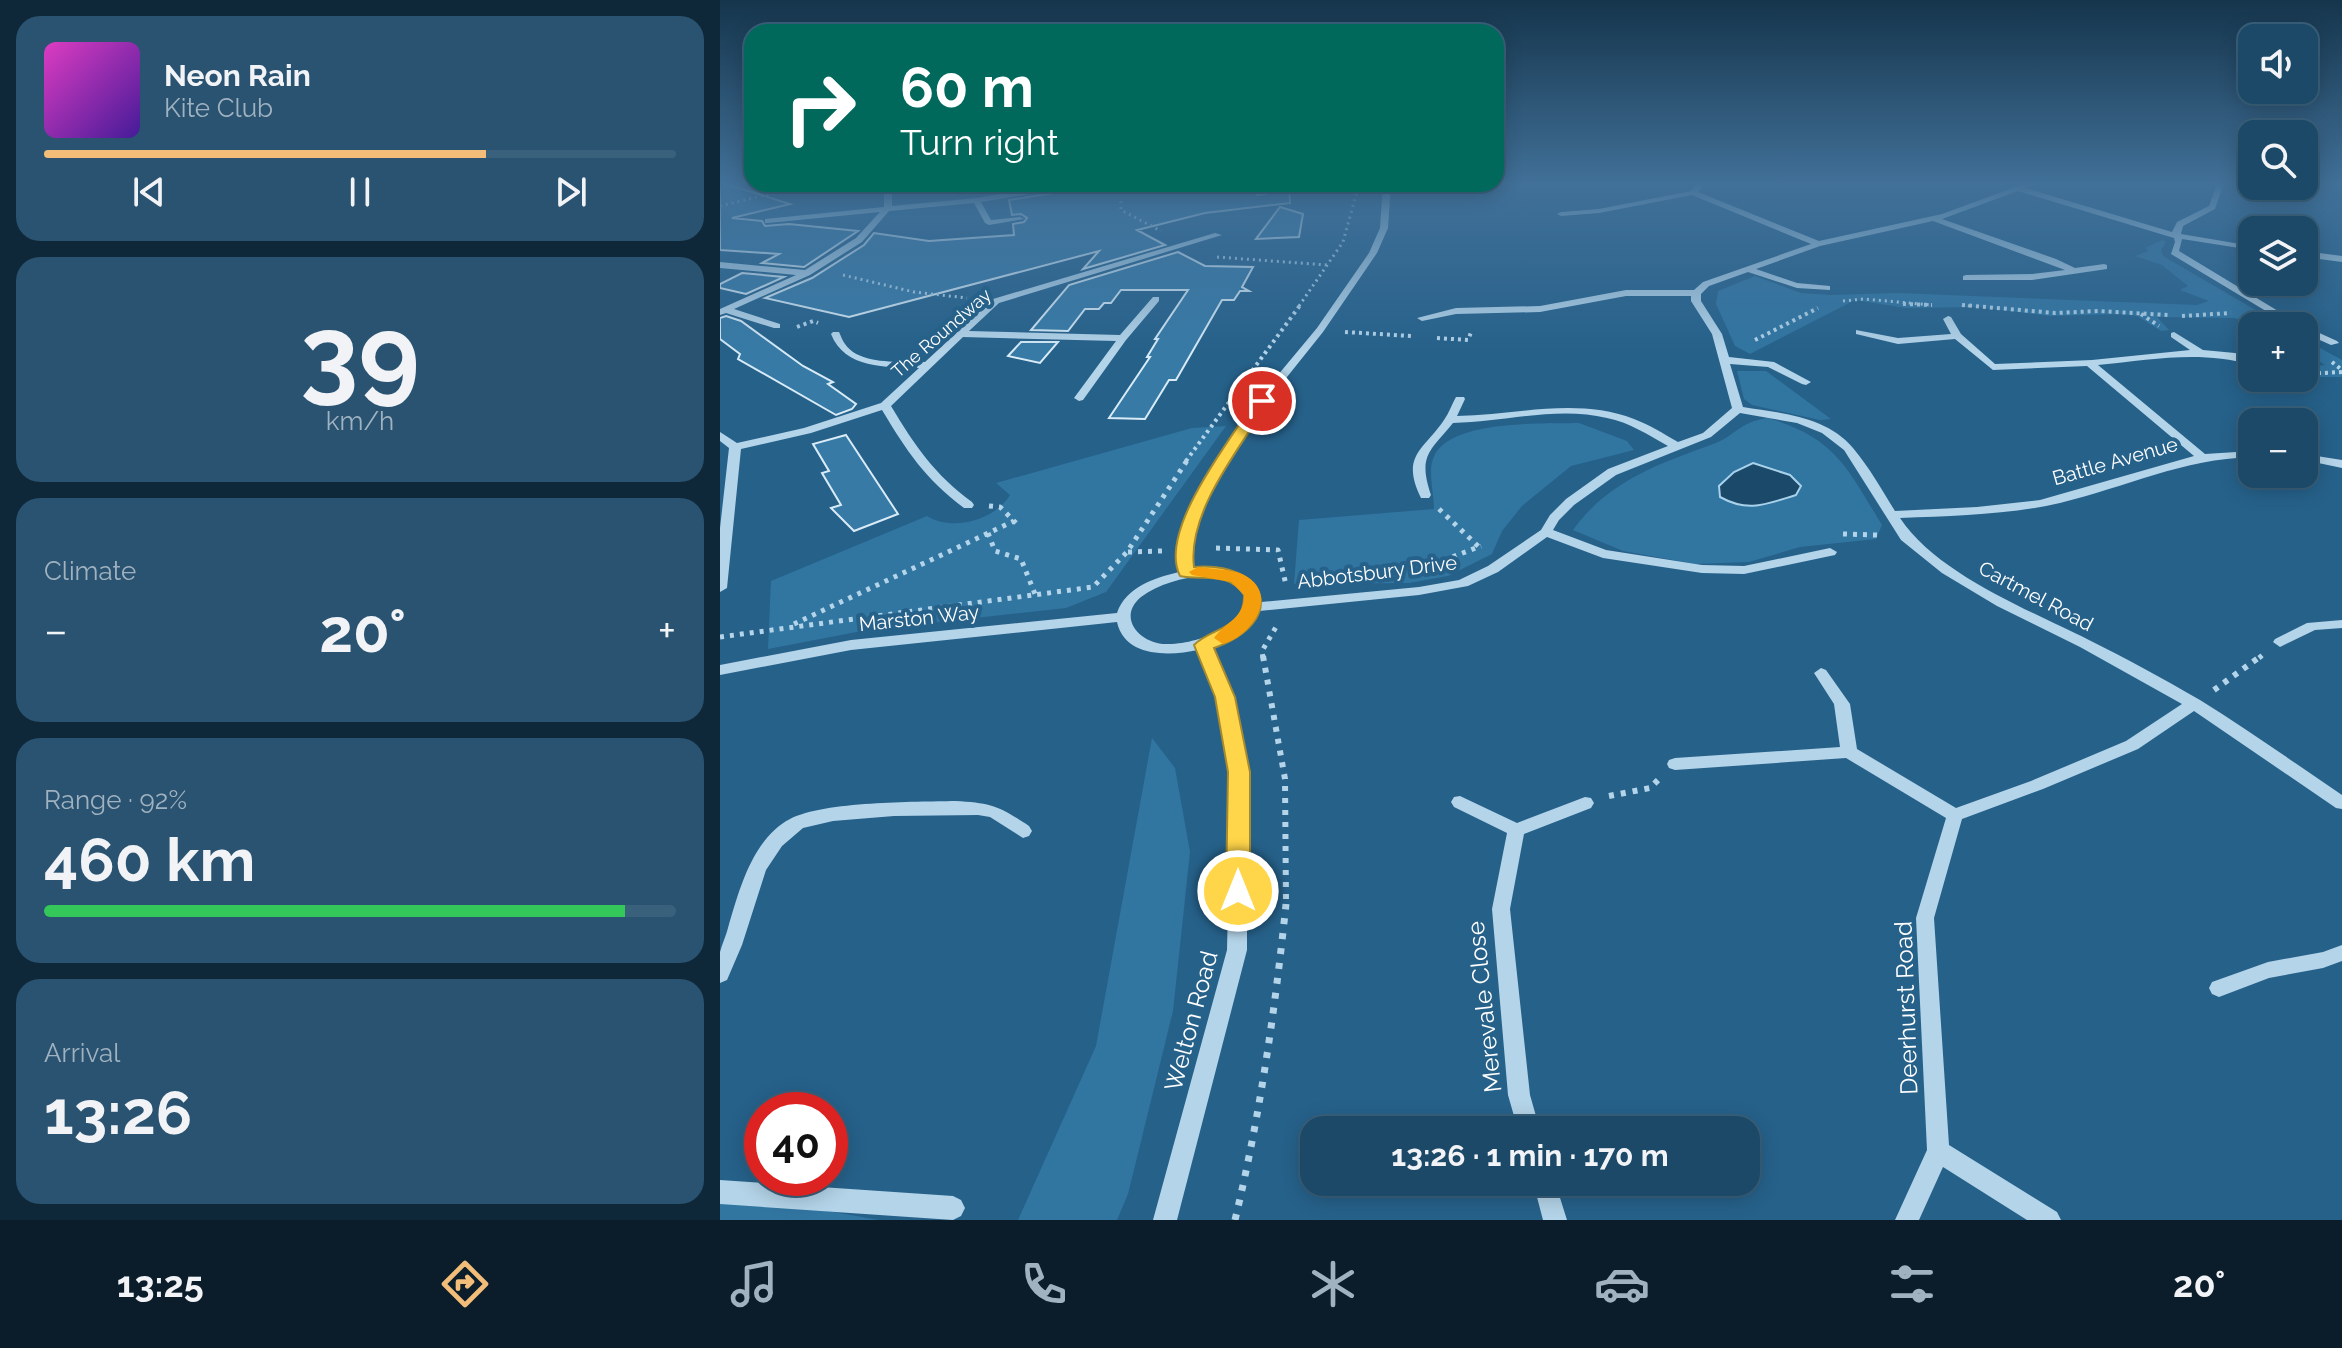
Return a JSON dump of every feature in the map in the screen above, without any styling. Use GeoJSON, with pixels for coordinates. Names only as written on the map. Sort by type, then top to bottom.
{"type":"FeatureCollection","features":[{"type":"Feature","properties":{"kind":"street"},"geometry":{"type":"LineString","coordinates":[[723,311],[807,273],[860,239]]}},
{"type":"Feature","properties":{"kind":"street","name":"The Roundway"},"geometry":{"type":"LineString","coordinates":[[735,447],[807,431],[885,405],[924,365],[963,334],[996,301],[1201,239]]}},
{"type":"Feature","properties":{"kind":"street"},"geometry":{"type":"LineString","coordinates":[[1186,573],[1183,550],[1196,507],[1262,401],[1320,330],[1373,253],[1379,239]]}},
{"type":"Feature","properties":{"kind":"street"},"geometry":{"type":"LineString","coordinates":[[1806,239],[1818,244]]}},
{"type":"Feature","properties":{"kind":"street"},"geometry":{"type":"LineString","coordinates":[[1422,318],[1456,311],[1540,309],[1626,293],[1696,293],[1706,284],[1818,244],[1842,239]]}},
{"type":"Feature","properties":{"kind":"street"},"geometry":{"type":"LineString","coordinates":[[1991,239],[2074,271]]}},
{"type":"Feature","properties":{"kind":"street"},"geometry":{"type":"LineString","coordinates":[[2178,239],[2174,252],[2179,257],[2227,281],[2276,312]]}},
{"type":"Feature","properties":{"kind":"street"},"geometry":{"type":"LineString","coordinates":[[2195,239],[2238,246]]}},
{"type":"Feature","properties":{"kind":"street"},"geometry":{"type":"LineString","coordinates":[[2318,256],[2342,259]]}},
{"type":"Feature","properties":{"kind":"street"},"geometry":{"type":"LineString","coordinates":[[720,265],[807,273]]}},
{"type":"Feature","properties":{"kind":"street"},"geometry":{"type":"LineString","coordinates":[[1966,278],[2032,277],[2104,267]]}},
{"type":"Feature","properties":{"kind":"street"},"geometry":{"type":"LineString","coordinates":[[1750,270],[1803,289],[1827,288]]}},
{"type":"Feature","properties":{"kind":"street"},"geometry":{"type":"LineString","coordinates":[[1696,293],[1696,301],[1717,334],[1738,409]]}},
{"type":"Feature","properties":{"kind":"street"},"geometry":{"type":"LineString","coordinates":[[1079,398],[1156,299]]}},
{"type":"Feature","properties":{"kind":"street"},"geometry":{"type":"LineString","coordinates":[[723,311],[777,326]]}},
{"type":"Feature","properties":{"kind":"street"},"geometry":{"type":"LineString","coordinates":[[1948,319],[1957,336],[2006,381]]}},
{"type":"Feature","properties":{"kind":"street"},"geometry":{"type":"LineString","coordinates":[[1859,332],[1898,341],[1957,336]]}},
{"type":"Feature","properties":{"kind":"street"},"geometry":{"type":"LineString","coordinates":[[836,334],[838,344],[850,355],[883,363],[924,365]]}},
{"type":"Feature","properties":{"kind":"street"},"geometry":{"type":"LineString","coordinates":[[963,334],[1123,338]]}},
{"type":"Feature","properties":{"kind":"street"},"geometry":{"type":"LineString","coordinates":[[2174,335],[2199,352]]}},
{"type":"Feature","properties":{"kind":"street"},"geometry":{"type":"LineString","coordinates":[[2318,336],[2334,343]]}},
{"type":"Feature","properties":{"kind":"street"},"geometry":{"type":"LineString","coordinates":[[1993,367],[2089,363],[2199,352],[2238,355]]}},
{"type":"Feature","properties":{"kind":"street"},"geometry":{"type":"LineString","coordinates":[[1724,360],[1770,364],[1806,382]]}},
{"type":"Feature","properties":{"kind":"street"},"geometry":{"type":"LineString","coordinates":[[2089,363],[2202,457]]}},
{"type":"Feature","properties":{"kind":"street"},"geometry":{"type":"LineString","coordinates":[[1425,495],[1419,476],[1420,456],[1450,420],[1460,399]]}},
{"type":"Feature","properties":{"kind":"street"},"geometry":{"type":"LineString","coordinates":[[885,405],[920,466],[940,486],[968,505]]}},
{"type":"Feature","properties":{"kind":"street","name":"Abbotsbury Drive"},"geometry":{"type":"LineString","coordinates":[[1253,607],[1419,591],[1463,583],[1493,569],[1546,532],[1554,518],[1570,502],[1612,472],[1674,445],[1707,435],[1738,409]]}},
{"type":"Feature","properties":{"kind":"street","name":"Cartmel Road"},"geometry":{"type":"LineString","coordinates":[[1738,409],[1800,420],[1826,431],[1848,448],[1906,537],[1947,570],[2002,603],[2194,704],[2342,803]]}},
{"type":"Feature","properties":{"kind":"street"},"geometry":{"type":"LineString","coordinates":[[1450,420],[1482,420],[1522,413],[1571,410],[1602,413],[1631,421],[1674,445]]}},
{"type":"Feature","properties":{"kind":"street"},"geometry":{"type":"LineString","coordinates":[[720,435],[735,447],[720,588]]}},
{"type":"Feature","properties":{"kind":"street","name":"Battle Avenue"},"geometry":{"type":"LineString","coordinates":[[1894,515],[2059,500],[2170,464],[2202,457],[2238,455]]}},
{"type":"Feature","properties":{"kind":"street"},"geometry":{"type":"LineString","coordinates":[[2318,460],[2342,464]]}},
{"type":"Feature","properties":{"kind":"street"},"geometry":{"type":"LineString","coordinates":[[1546,532],[1603,554],[1702,569],[1744,570],[1830,552]]}},
{"type":"Feature","properties":{"kind":"street"},"geometry":{"type":"LineString","coordinates":[[1204,571],[1236,578],[1253,595],[1253,607],[1237,629],[1203,645],[1179,649],[1156,648],[1138,641],[1127,630],[1123,617],[1129,603],[1143,589],[1186,573],[1204,571]]}},
{"type":"Feature","properties":{"kind":"street","name":"Marston Way"},"geometry":{"type":"LineString","coordinates":[[720,670],[851,645],[1123,617]]}},
{"type":"Feature","properties":{"kind":"street"},"geometry":{"type":"LineString","coordinates":[[2280,642],[2312,626],[2342,624]]}},
{"type":"Feature","properties":{"kind":"street","name":"Welton Road"},"geometry":{"type":"LineString","coordinates":[[1165,1220],[1237,950],[1239,772],[1225,697],[1203,645]]}},
{"type":"Feature","properties":{"kind":"street"},"geometry":{"type":"LineString","coordinates":[[1821,673],[1842,704],[1849,752]]}},
{"type":"Feature","properties":{"kind":"street"},"geometry":{"type":"LineString","coordinates":[[1675,764],[1849,752],[1955,815],[2132,745],[2194,704]]}},
{"type":"Feature","properties":{"kind":"street"},"geometry":{"type":"LineString","coordinates":[[1460,802],[1516,830],[1585,803]]}},
{"type":"Feature","properties":{"kind":"street"},"geometry":{"type":"LineString","coordinates":[[720,974],[728,960],[744,903],[766,854],[798,822],[856,811],[959,808],[991,811],[1023,831]]}},
{"type":"Feature","properties":{"kind":"street","name":"Deerhurst Road"},"geometry":{"type":"LineString","coordinates":[[1907,1220],[1938,1151],[1925,918],[1955,815]]}},
{"type":"Feature","properties":{"kind":"street","name":"Merevale Close"},"geometry":{"type":"LineString","coordinates":[[1516,830],[1501,909],[1519,1095],[1525,1116]]}},
{"type":"Feature","properties":{"kind":"street"},"geometry":{"type":"LineString","coordinates":[[2219,988],[2268,970],[2323,960],[2342,953]]}},
{"type":"Feature","properties":{"kind":"street"},"geometry":{"type":"LineString","coordinates":[[1938,1151],[2049,1220]]}},
{"type":"Feature","properties":{"kind":"street"},"geometry":{"type":"LineString","coordinates":[[720,1192],[953,1208]]}},
{"type":"Feature","properties":{"kind":"street"},"geometry":{"type":"LineString","coordinates":[[1548,1196],[1555,1220]]}},
{"type":"Feature","properties":{"kind":"path"},"geometry":{"type":"LineString","coordinates":[[720,637],[1093,587],[1127,552],[1206,431],[1280,333],[1344,239]]}},
{"type":"Feature","properties":{"kind":"path"},"geometry":{"type":"LineString","coordinates":[[807,273],[850,275],[914,292],[996,301]]}},
{"type":"Feature","properties":{"kind":"path"},"geometry":{"type":"LineString","coordinates":[[1833,304],[1854,298],[1908,307],[1934,305]]}},
{"type":"Feature","properties":{"kind":"path"},"geometry":{"type":"LineString","coordinates":[[1747,360],[1741,348],[1822,306],[1810,303]]}},
{"type":"Feature","properties":{"kind":"path"},"geometry":{"type":"LineString","coordinates":[[1960,305],[2055,313],[2098,311],[2182,316],[2205,312],[2233,313]]}},
{"type":"Feature","properties":{"kind":"path"},"geometry":{"type":"LineString","coordinates":[[777,326],[790,330],[813,321],[837,328],[836,334]]}},
{"type":"Feature","properties":{"kind":"path"},"geometry":{"type":"LineString","coordinates":[[2318,373],[2342,372]]}},
{"type":"Feature","properties":{"kind":"path"},"geometry":{"type":"LineString","coordinates":[[1425,495],[1479,547]]}},
{"type":"Feature","properties":{"kind":"path"},"geometry":{"type":"LineString","coordinates":[[788,627],[1015,522],[1000,507],[968,505]]}},
{"type":"Feature","properties":{"kind":"path"},"geometry":{"type":"LineString","coordinates":[[988,533],[995,551],[1021,559],[1035,594]]}},
{"type":"Feature","properties":{"kind":"path"},"geometry":{"type":"LineString","coordinates":[[1839,533],[1906,537]]}},
{"type":"Feature","properties":{"kind":"path"},"geometry":{"type":"LineString","coordinates":[[1419,570],[1491,542]]}},
{"type":"Feature","properties":{"kind":"path"},"geometry":{"type":"LineString","coordinates":[[2194,704],[2280,642]]}},
{"type":"Feature","properties":{"kind":"path"},"geometry":{"type":"LineString","coordinates":[[1585,803],[1650,788],[1675,764]]}},
{"type":"Feature","properties":{"kind":"shaded area"},"geometry":{"type":"Polygon","coordinates":[[[2162,240],[2166,242],[2161,250],[2163,256],[2259,312],[2238,312],[2238,319],[2157,317],[2169,330],[2161,331],[2137,316],[2122,314],[2051,316],[1977,307],[1906,308],[1855,300],[1750,354],[1735,346],[1716,304],[1718,291],[1755,276],[1801,293],[1830,295],[1898,293],[2197,305],[2209,301],[2180,290],[2188,286],[2162,265],[2135,256],[2149,251],[2145,248],[2162,240]]]}},
{"type":"Feature","properties":{"kind":"shaded area"},"geometry":{"type":"Polygon","coordinates":[[[2318,347],[2342,360],[2342,377],[2318,377],[2318,366],[2325,365],[2318,360],[2318,347]]]}},
{"type":"Feature","properties":{"kind":"shaded area"},"geometry":{"type":"Polygon","coordinates":[[[1737,371],[1766,371],[1831,419],[1820,420],[1752,405],[1744,399],[1737,371]]]}},
{"type":"Feature","properties":{"kind":"shaded area"},"geometry":{"type":"Polygon","coordinates":[[[1768,418],[1810,435],[1837,458],[1882,525],[1876,539],[1800,547],[1749,562],[1695,564],[1623,551],[1573,530],[1602,499],[1636,476],[1721,441],[1743,426],[1768,418]]]}},
{"type":"Feature","properties":{"kind":"shaded area"},"geometry":{"type":"Polygon","coordinates":[[[1579,423],[1627,441],[1634,450],[1571,466],[1522,506],[1502,531],[1492,554],[1448,576],[1409,583],[1294,584],[1299,520],[1434,509],[1433,459],[1442,446],[1456,437],[1498,426],[1579,423]]]}},
{"type":"Feature","properties":{"kind":"shaded area"},"geometry":{"type":"Polygon","coordinates":[[[1226,426],[1106,592],[1066,608],[867,630],[768,649],[771,581],[927,516],[948,523],[984,517],[1010,495],[996,483],[1192,428],[1226,426]]]}},
{"type":"Feature","properties":{"kind":"shaded area"},"geometry":{"type":"Polygon","coordinates":[[[1753,463],[1790,475],[1801,486],[1796,495],[1749,506],[1720,497],[1719,486],[1734,472],[1753,463]]]}},
{"type":"Feature","properties":{"kind":"shaded area"},"geometry":{"type":"Polygon","coordinates":[[[1152,738],[1175,768],[1190,852],[1173,1011],[1128,1194],[1117,1220],[1018,1220],[1096,1046],[1152,738]]]}},
{"type":"Feature","properties":{"kind":"shaded area"},"geometry":{"type":"Polygon","coordinates":[[[720,1203],[816,1209],[879,1220],[720,1220],[720,1203]]]}},
{"type":"Feature","properties":{"kind":"building"},"geometry":{"type":"Polygon","coordinates":[[[720,239],[846,239],[804,267],[762,263],[779,254],[720,250],[720,239]]]}},
{"type":"Feature","properties":{"kind":"building"},"geometry":{"type":"Polygon","coordinates":[[[869,239],[1154,239],[1165,245],[1083,269],[1099,251],[849,317],[765,298],[812,278],[869,239]]]}},
{"type":"Feature","properties":{"kind":"building"},"geometry":{"type":"Polygon","coordinates":[[[1178,252],[1205,266],[1253,267],[1242,287],[1249,291],[1240,291],[1234,300],[1222,300],[1176,380],[1169,380],[1145,419],[1109,418],[1150,357],[1147,357],[1158,339],[1155,339],[1188,290],[1121,290],[1111,303],[1104,303],[1099,309],[1085,309],[1068,331],[1031,330],[1069,285],[1178,252]]]}},
{"type":"Feature","properties":{"kind":"building"},"geometry":{"type":"Polygon","coordinates":[[[742,273],[784,277],[746,294],[720,288],[720,284],[742,273]]]}},
{"type":"Feature","properties":{"kind":"building"},"geometry":{"type":"Polygon","coordinates":[[[726,316],[741,321],[803,366],[833,382],[828,384],[856,404],[852,409],[836,415],[738,359],[740,354],[720,339],[720,318],[726,316]]]}},
{"type":"Feature","properties":{"kind":"building"},"geometry":{"type":"Polygon","coordinates":[[[1021,342],[1058,342],[1040,363],[1008,356],[1021,342]]]}},
{"type":"Feature","properties":{"kind":"building"},"geometry":{"type":"Polygon","coordinates":[[[846,435],[898,514],[854,531],[831,508],[841,505],[822,473],[829,471],[813,444],[846,435]]]}},
{"type":"Feature","properties":{"kind":"slow traffic"},"geometry":{"type":"LineString","coordinates":[[1198,572],[1222,573],[1236,578],[1253,595],[1253,607],[1248,618],[1223,638]]}},
{"type":"Feature","properties":{"kind":"route"},"geometry":{"type":"LineString","coordinates":[[1238,891],[1239,772],[1225,697],[1203,645],[1237,629],[1248,618],[1253,607],[1253,595],[1236,578],[1222,573],[1186,573],[1183,550],[1196,507],[1262,401]]}}]}
